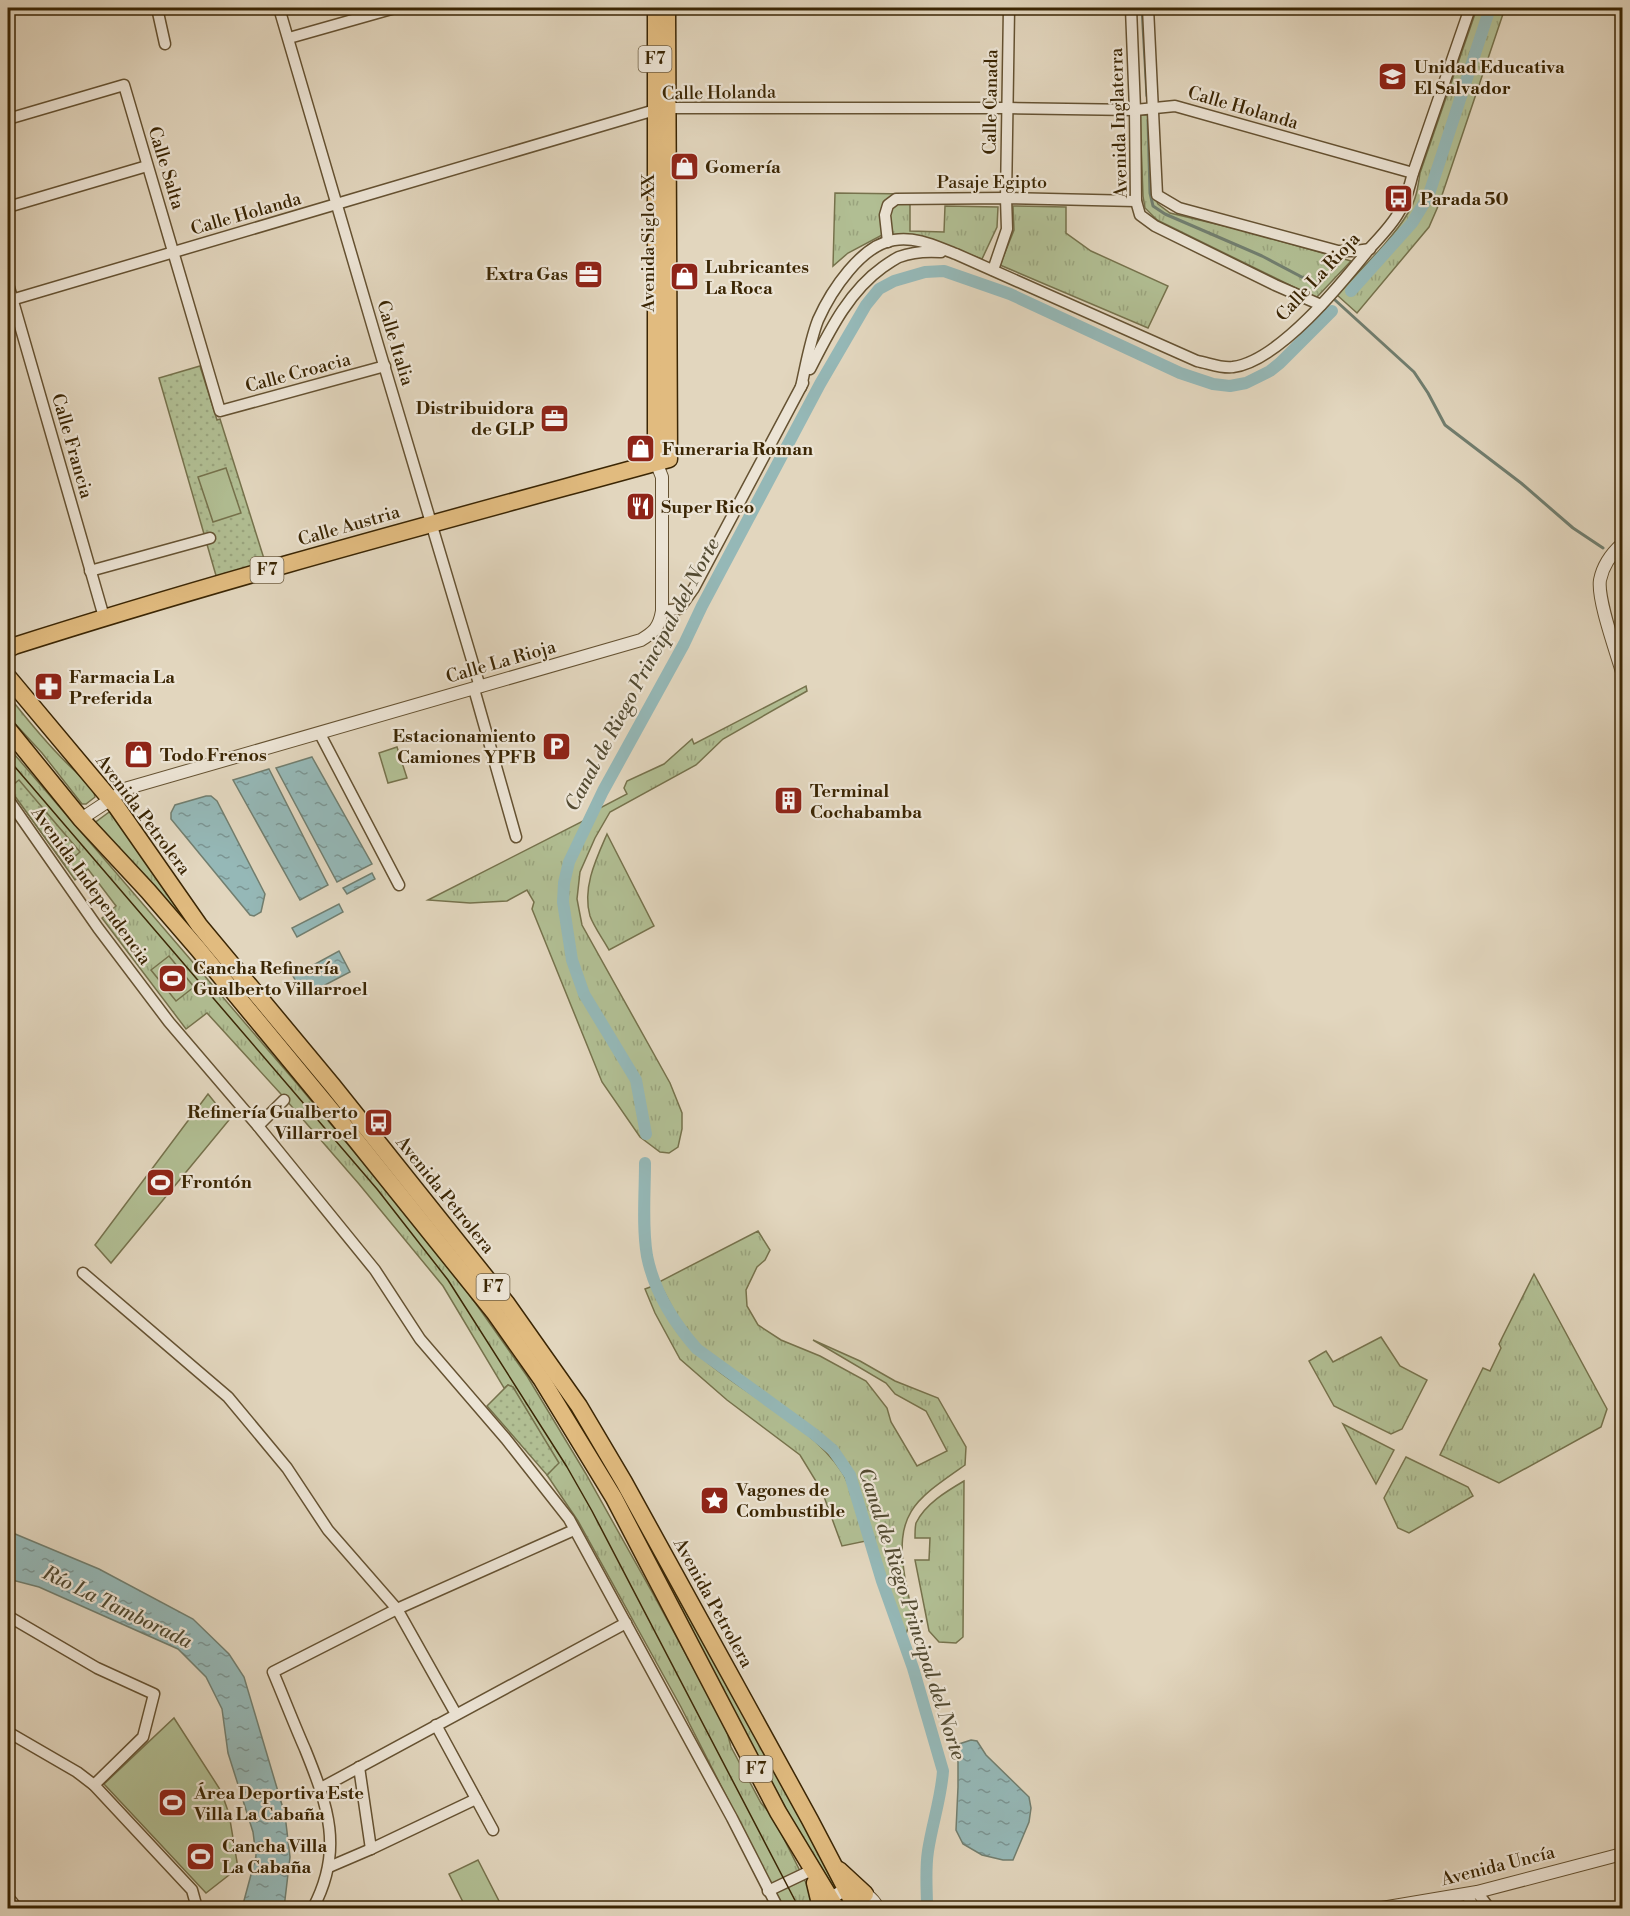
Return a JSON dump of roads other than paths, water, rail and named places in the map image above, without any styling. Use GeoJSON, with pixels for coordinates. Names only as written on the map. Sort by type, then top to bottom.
{"type":"FeatureCollection","features":[{"type":"Feature","properties":{"kind":"highway","name":"Avenida Siglo XX"},"geometry":{"type":"LineString","coordinates":[[656,8],[661,109],[662,466]]}},
{"type":"Feature","properties":{"kind":"highway","name":"Avenida Siglo XX"},"geometry":{"type":"LineString","coordinates":[[661,109],[668,8]]}},
{"type":"Feature","properties":{"kind":"highway","name":"Calle Austria"},"geometry":{"type":"LineString","coordinates":[[8,650],[14,646],[104,617],[431,523],[662,466]]}},
{"type":"Feature","properties":{"kind":"highway","name":"Avenida Petrolera"},"geometry":{"type":"LineString","coordinates":[[8,677],[110,799],[199,925],[340,1095],[500,1295],[579,1406],[630,1493],[856,1908]]}},
{"type":"Feature","properties":{"kind":"highway","name":"Avenida Petrolera"},"geometry":{"type":"LineString","coordinates":[[8,729],[81,819],[148,891],[356,1138],[494,1312],[542,1380],[614,1498],[778,1812],[812,1870],[828,1906]]}},
{"type":"Feature","properties":{"kind":"highway"},"geometry":{"type":"LineString","coordinates":[[831,1863],[865,1893]]}},
{"type":"Feature","properties":{"kind":"street"},"geometry":{"type":"LineString","coordinates":[[157,8],[165,44]]}},
{"type":"Feature","properties":{"kind":"street","name":"Calle Italia"},"geometry":{"type":"LineString","coordinates":[[279,8],[431,523],[516,837]]}},
{"type":"Feature","properties":{"kind":"street"},"geometry":{"type":"LineString","coordinates":[[289,38],[389,8]]}},
{"type":"Feature","properties":{"kind":"street","name":"Calle Canada"},"geometry":{"type":"LineString","coordinates":[[993,270],[1007,229],[1009,8]]}},
{"type":"Feature","properties":{"kind":"street","name":"Avenida Inglaterra"},"geometry":{"type":"LineString","coordinates":[[1131,8],[1136,110],[1136,201],[1140,215],[1155,226],[1321,305]]}},
{"type":"Feature","properties":{"kind":"street","name":"Avenida Inglaterra"},"geometry":{"type":"LineString","coordinates":[[1148,8],[1157,195],[1179,208],[1338,251],[1370,249]]}},
{"type":"Feature","properties":{"kind":"street","name":"Calle La Rioja"},"geometry":{"type":"LineString","coordinates":[[801,387],[818,321],[835,290],[858,260],[879,245],[895,239],[920,240],[956,254],[1197,361],[1232,368],[1251,362],[1272,350],[1321,305],[1399,214],[1406,200],[1413,173],[1470,8]]}},
{"type":"Feature","properties":{"kind":"street","name":"Calle Salta"},"geometry":{"type":"LineString","coordinates":[[8,118],[124,85],[220,411]]}},
{"type":"Feature","properties":{"kind":"street","name":"Calle Holanda"},"geometry":{"type":"LineString","coordinates":[[10,300],[661,109],[1136,110],[1175,106],[1413,173]]}},
{"type":"Feature","properties":{"kind":"street"},"geometry":{"type":"LineString","coordinates":[[8,207],[147,166]]}},
{"type":"Feature","properties":{"kind":"street","name":"Pasaje Egipto"},"geometry":{"type":"LineString","coordinates":[[888,242],[885,215],[888,205],[896,199],[1006,198],[1136,201]]}},
{"type":"Feature","properties":{"kind":"street","name":"Calle La Rioja"},"geometry":{"type":"LineString","coordinates":[[81,819],[128,788],[641,640],[651,634],[660,624],[662,611],[679,609],[694,588],[828,334],[850,299],[872,275],[898,257],[927,251],[956,254]]}},
{"type":"Feature","properties":{"kind":"street","name":"Calle Francia"},"geometry":{"type":"LineString","coordinates":[[8,284],[10,300],[104,617]]}},
{"type":"Feature","properties":{"kind":"street","name":"Calle Croacia"},"geometry":{"type":"LineString","coordinates":[[220,411],[385,366]]}},
{"type":"Feature","properties":{"kind":"street","name":"Avenida Siglo XX"},"geometry":{"type":"LineString","coordinates":[[662,466],[662,611]]}},
{"type":"Feature","properties":{"kind":"street"},"geometry":{"type":"LineString","coordinates":[[90,571],[210,538]]}},
{"type":"Feature","properties":{"kind":"street"},"geometry":{"type":"LineString","coordinates":[[1623,544],[1614,552],[1604,568],[1600,581],[1602,601],[1623,672]]}},
{"type":"Feature","properties":{"kind":"street"},"geometry":{"type":"LineString","coordinates":[[1623,581],[1621,600],[1623,605]]}},
{"type":"Feature","properties":{"kind":"street"},"geometry":{"type":"LineString","coordinates":[[320,734],[399,885]]}},
{"type":"Feature","properties":{"kind":"street","name":"Avenida Independencia"},"geometry":{"type":"LineString","coordinates":[[8,799],[98,928],[169,1022],[258,1126],[375,1270],[420,1339],[506,1439],[569,1519],[732,1818],[778,1908]]}},
{"type":"Feature","properties":{"kind":"street"},"geometry":{"type":"LineString","coordinates":[[258,1126],[284,1100]]}},
{"type":"Feature","properties":{"kind":"street"},"geometry":{"type":"LineString","coordinates":[[83,1273],[228,1397],[287,1468],[328,1530],[397,1609],[456,1714]]}},
{"type":"Feature","properties":{"kind":"street"},"geometry":{"type":"LineString","coordinates":[[313,1908],[329,1867],[328,1813],[321,1788],[273,1672],[397,1609],[574,1530]]}},
{"type":"Feature","properties":{"kind":"street"},"geometry":{"type":"LineString","coordinates":[[8,1616],[97,1668],[154,1694],[143,1737],[94,1785]]}},
{"type":"Feature","properties":{"kind":"street"},"geometry":{"type":"LineString","coordinates":[[321,1788],[626,1623]]}},
{"type":"Feature","properties":{"kind":"street"},"geometry":{"type":"LineString","coordinates":[[436,1725],[494,1830]]}},
{"type":"Feature","properties":{"kind":"street"},"geometry":{"type":"LineString","coordinates":[[8,1732],[77,1772],[94,1785],[192,1890],[197,1908]]}},
{"type":"Feature","properties":{"kind":"street"},"geometry":{"type":"LineString","coordinates":[[358,1767],[371,1849]]}},
{"type":"Feature","properties":{"kind":"street"},"geometry":{"type":"LineString","coordinates":[[329,1867],[476,1799]]}},
{"type":"Feature","properties":{"kind":"street","name":"Avenida Uncía"},"geometry":{"type":"LineString","coordinates":[[1382,1908],[1472,1893],[1623,1854]]}},
{"type":"Feature","properties":{"kind":"street"},"geometry":{"type":"LineString","coordinates":[[768,1891],[812,1870]]}},
{"type":"Feature","properties":{"kind":"street"},"geometry":{"type":"LineString","coordinates":[[828,1906],[836,1894],[846,1890],[865,1893],[878,1908]]}},
{"type":"Feature","properties":{"kind":"street"},"geometry":{"type":"LineString","coordinates":[[1472,1893],[1475,1908]]}},
{"type":"Feature","properties":{"kind":"street"},"geometry":{"type":"LineString","coordinates":[[1472,1893],[1489,1908]]}},
{"type":"Feature","properties":{"kind":"street"},"geometry":{"type":"LineString","coordinates":[[8,1897],[17,1908]]}},
{"type":"Feature","properties":{"kind":"water"},"geometry":{"type":"Polygon","coordinates":[[[312,757],[372,864],[337,882],[276,768],[312,757]]]}},
{"type":"Feature","properties":{"kind":"water"},"geometry":{"type":"Polygon","coordinates":[[[269,769],[328,885],[300,900],[233,780],[269,769]]]}},
{"type":"Feature","properties":{"kind":"water"},"geometry":{"type":"Polygon","coordinates":[[[211,796],[217,801],[265,894],[261,912],[254,916],[250,915],[171,819],[175,805],[211,796]]]}},
{"type":"Feature","properties":{"kind":"water"},"geometry":{"type":"Polygon","coordinates":[[[372,873],[375,879],[347,894],[343,888],[372,873]]]}},
{"type":"Feature","properties":{"kind":"water"},"geometry":{"type":"Polygon","coordinates":[[[339,904],[343,912],[297,937],[292,928],[339,904]]]}},
{"type":"Feature","properties":{"kind":"water"},"geometry":{"type":"Polygon","coordinates":[[[339,951],[350,972],[304,996],[293,976],[339,951]]]}},
{"type":"Feature","properties":{"kind":"water","name":"Río La Tamborada"},"geometry":{"type":"Polygon","coordinates":[[[8,1531],[99,1569],[193,1619],[229,1654],[244,1677],[285,1815],[290,1857],[284,1908],[242,1908],[256,1856],[253,1832],[228,1753],[222,1709],[206,1677],[178,1649],[39,1587],[8,1579],[8,1531]]]}},
{"type":"Feature","properties":{"kind":"water"},"geometry":{"type":"Polygon","coordinates":[[[971,1740],[977,1741],[986,1755],[1029,1797],[1031,1808],[1029,1822],[1013,1860],[982,1855],[963,1844],[956,1830],[958,1760],[955,1748],[971,1740]]]}},
{"type":"Feature","properties":{"kind":"waterway"},"geometry":{"type":"LineString","coordinates":[[1142,8],[1147,96]]}},
{"type":"Feature","properties":{"kind":"waterway","name":"Canal de Riego Principal del Norte"},"geometry":{"type":"LineString","coordinates":[[1351,291],[1412,223],[1428,197],[1490,8]]}},
{"type":"Feature","properties":{"kind":"waterway"},"geometry":{"type":"LineString","coordinates":[[1148,120],[1150,193],[1153,206],[1165,214],[1262,256],[1315,284]]}},
{"type":"Feature","properties":{"kind":"waterway","name":"Canal de Riego Principal del Norte"},"geometry":{"type":"LineString","coordinates":[[646,1134],[636,1080],[584,994],[572,960],[563,902],[564,883],[569,862],[603,791],[684,644],[820,384],[866,305],[879,289],[894,281],[925,272],[944,271],[1010,294],[1180,373],[1213,384],[1230,386],[1246,383],[1270,371],[1332,311]]}},
{"type":"Feature","properties":{"kind":"waterway"},"geometry":{"type":"LineString","coordinates":[[1335,300],[1414,372],[1445,425],[1521,483],[1573,528],[1603,548]]}},
{"type":"Feature","properties":{"kind":"waterway","name":"Canal de Riego Principal del Norte"},"geometry":{"type":"LineString","coordinates":[[645,1163],[644,1222],[647,1256],[660,1294],[680,1328],[697,1349],[833,1450],[850,1475],[882,1581],[913,1668],[943,1771],[927,1858],[927,1908]]}},
{"type":"Feature","properties":{"kind":"tram line"},"geometry":{"type":"LineString","coordinates":[[9,760],[377,1189],[448,1280],[567,1467],[592,1511],[799,1908]]}},
{"type":"Feature","properties":{"kind":"place","name":"Unidad Educativa El Salvador"},"geometry":{"type":"Point","coordinates":[1393,77]}},
{"type":"Feature","properties":{"kind":"place","name":"Gomería"},"geometry":{"type":"Point","coordinates":[684,167]}},
{"type":"Feature","properties":{"kind":"place","name":"Parada 50"},"geometry":{"type":"Point","coordinates":[1399,199]}},
{"type":"Feature","properties":{"kind":"place","name":"Extra Gas"},"geometry":{"type":"Point","coordinates":[589,274]}},
{"type":"Feature","properties":{"kind":"place","name":"Lubricantes La Roca"},"geometry":{"type":"Point","coordinates":[684,277]}},
{"type":"Feature","properties":{"kind":"place","name":"Distribuidora de GLP"},"geometry":{"type":"Point","coordinates":[555,418]}},
{"type":"Feature","properties":{"kind":"place","name":"Funeraria Roman"},"geometry":{"type":"Point","coordinates":[641,449]}},
{"type":"Feature","properties":{"kind":"place","name":"Super Rico"},"geometry":{"type":"Point","coordinates":[640,507]}},
{"type":"Feature","properties":{"kind":"place","name":"Farmacia La Preferida"},"geometry":{"type":"Point","coordinates":[48,687]}},
{"type":"Feature","properties":{"kind":"place","name":"Estacionamiento Camiones YPFB"},"geometry":{"type":"Point","coordinates":[557,746]}},
{"type":"Feature","properties":{"kind":"place","name":"Todo Frenos"},"geometry":{"type":"Point","coordinates":[139,755]}},
{"type":"Feature","properties":{"kind":"place","name":"Terminal Cochabamba"},"geometry":{"type":"Point","coordinates":[789,801]}},
{"type":"Feature","properties":{"kind":"place","name":"Cancha Refinería Gualberto Villarroel"},"geometry":{"type":"Point","coordinates":[172,978]}},
{"type":"Feature","properties":{"kind":"place","name":"Refinería Gualberto Villarroel"},"geometry":{"type":"Point","coordinates":[379,1122]}},
{"type":"Feature","properties":{"kind":"place","name":"Frontón"},"geometry":{"type":"Point","coordinates":[160,1182]}},
{"type":"Feature","properties":{"kind":"place","name":"Vagones de Combustible"},"geometry":{"type":"Point","coordinates":[715,1500]}},
{"type":"Feature","properties":{"kind":"place","name":"Área Deportiva Este Villa La Cabaña"},"geometry":{"type":"Point","coordinates":[173,1803]}},
{"type":"Feature","properties":{"kind":"place","name":"Cancha Villa La Cabaña"},"geometry":{"type":"Point","coordinates":[201,1856]}}]}
